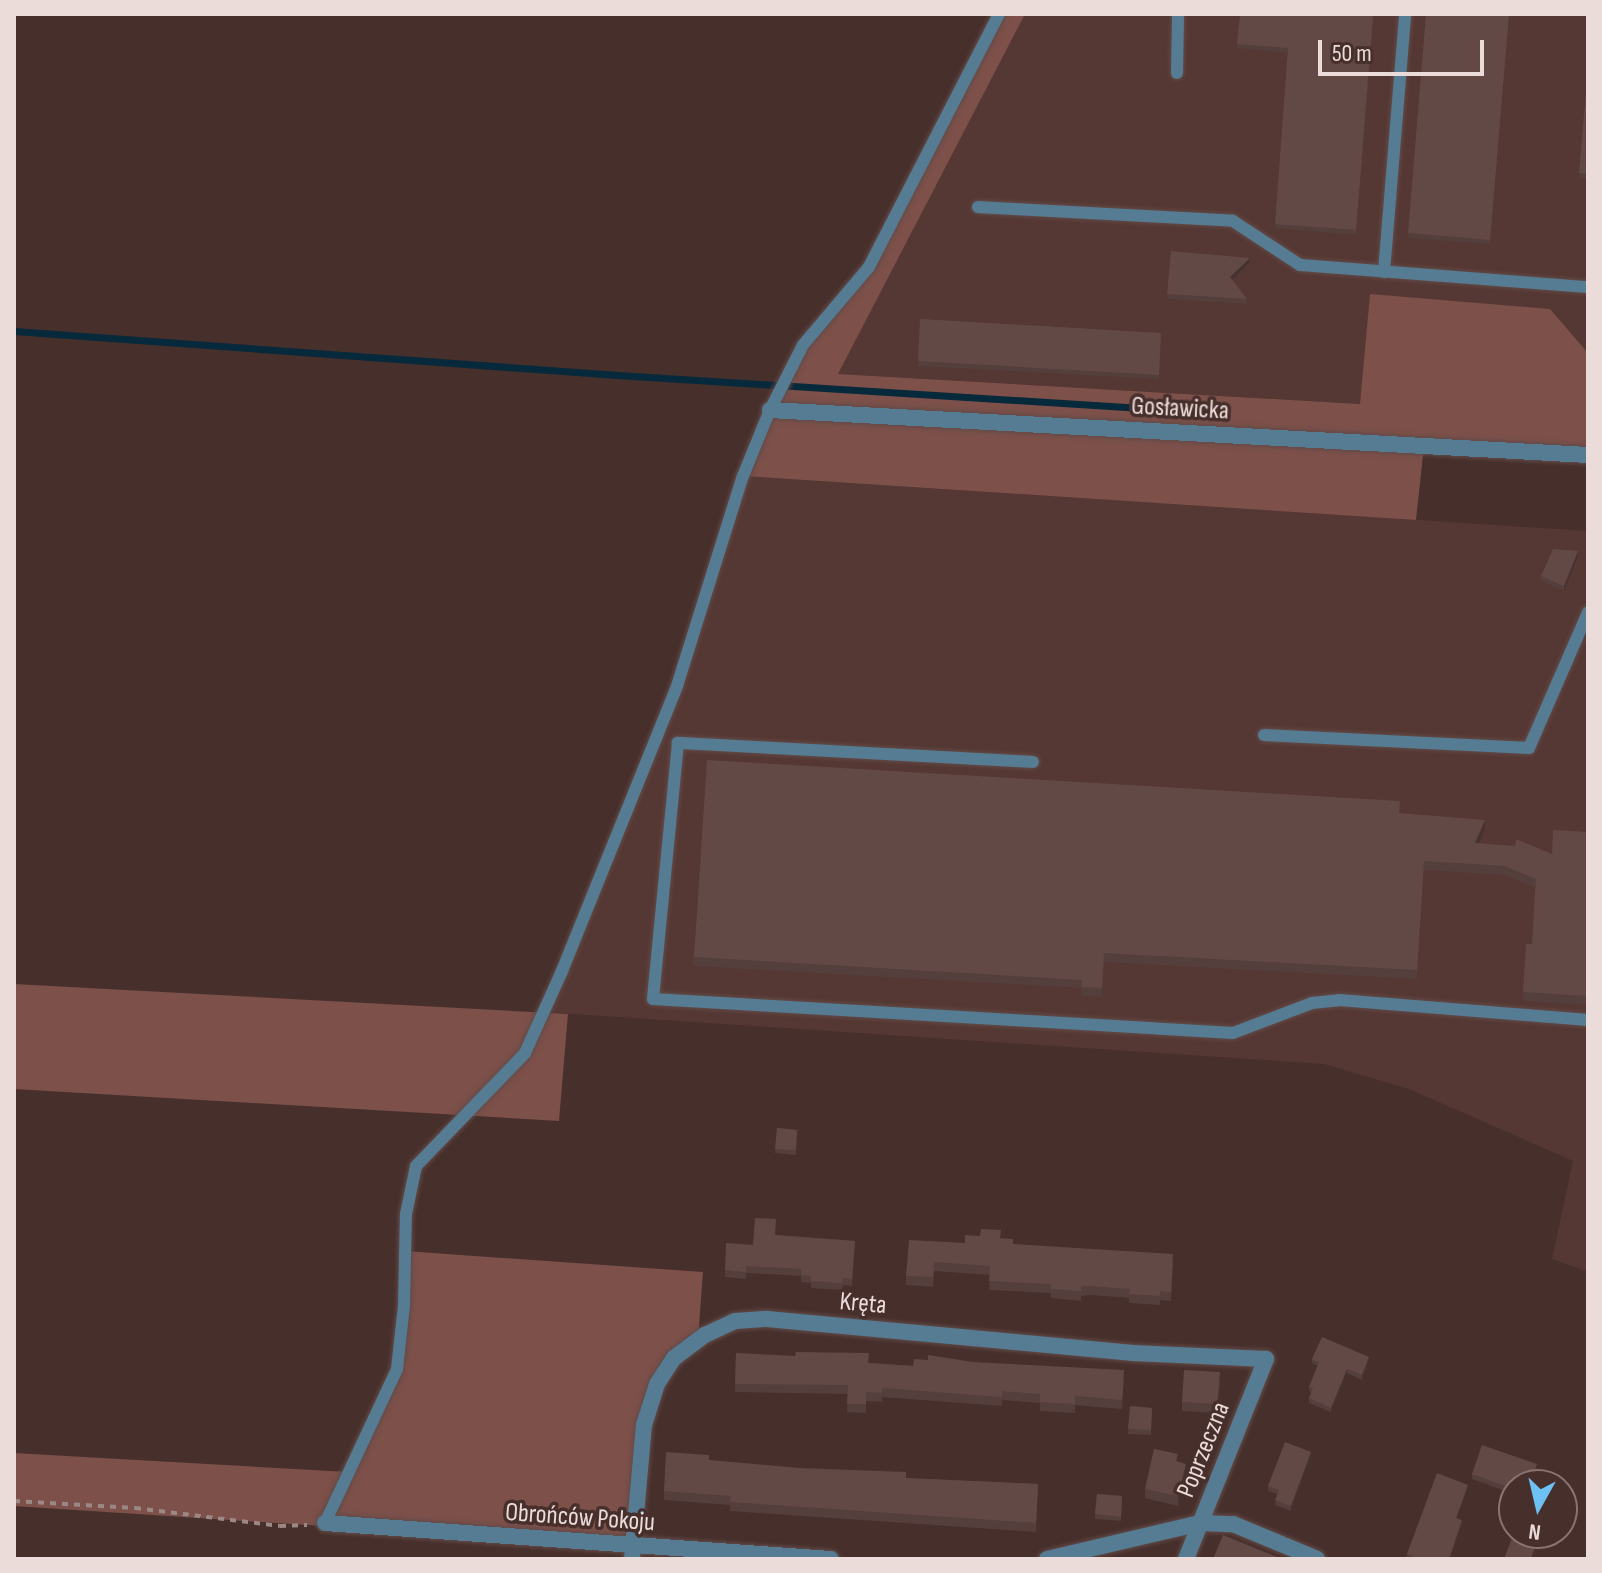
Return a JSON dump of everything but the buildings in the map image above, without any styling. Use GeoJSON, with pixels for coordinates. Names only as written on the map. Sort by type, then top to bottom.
{"type":"FeatureCollection","features":[{"type":"Feature","properties":{"kind":"street","name":"Gosławicka"},"geometry":{"type":"LineString","coordinates":[[770,410],[1588,455]]}},
{"type":"Feature","properties":{"kind":"street","name":"Kręta"},"geometry":{"type":"LineString","coordinates":[[633,1553],[644,1425],[657,1384],[674,1358],[705,1335],[735,1321],[767,1319],[1133,1353],[1266,1359]]}},
{"type":"Feature","properties":{"kind":"street","name":"Poprzeczna"},"geometry":{"type":"LineString","coordinates":[[1186,1559],[1266,1359]]}},
{"type":"Feature","properties":{"kind":"street","name":"Obrońców Pokoju"},"geometry":{"type":"LineString","coordinates":[[325,1523],[633,1553],[831,1559]]}},
{"type":"Feature","properties":{"kind":"street"},"geometry":{"type":"LineString","coordinates":[[1047,1559],[1200,1523],[1233,1524],[1317,1559]]}},
{"type":"Feature","properties":{"kind":"lane"},"geometry":{"type":"LineString","coordinates":[[325,1523],[397,1369],[404,1306],[406,1214],[416,1166],[525,1053],[562,971],[677,686],[743,476],[770,410],[803,345],[869,267],[999,14]]}},
{"type":"Feature","properties":{"kind":"lane"},"geometry":{"type":"LineString","coordinates":[[1177,73],[1178,14]]}},
{"type":"Feature","properties":{"kind":"lane"},"geometry":{"type":"LineString","coordinates":[[1384,272],[1405,14]]}},
{"type":"Feature","properties":{"kind":"lane"},"geometry":{"type":"LineString","coordinates":[[978,207],[1233,221],[1300,265],[1588,287]]}},
{"type":"Feature","properties":{"kind":"lane"},"geometry":{"type":"LineString","coordinates":[[1264,735],[1529,748],[1588,612]]}},
{"type":"Feature","properties":{"kind":"lane"},"geometry":{"type":"LineString","coordinates":[[1033,762],[678,743],[653,999],[1233,1033],[1312,1003],[1339,1000],[1588,1020]]}},
{"type":"Feature","properties":{"kind":"path"},"geometry":{"type":"LineString","coordinates":[[14,1501],[135,1508],[280,1526],[325,1523]]}},
{"type":"Feature","properties":{"kind":"shaded area"},"geometry":{"type":"Polygon","coordinates":[[[999,14],[1025,14],[838,374],[1360,404],[1370,294],[1550,309],[1588,353],[1588,455],[1424,446],[1416,520],[743,476],[803,345],[869,267],[999,14]]]}},
{"type":"Feature","properties":{"kind":"shaded area"},"geometry":{"type":"Polygon","coordinates":[[[1025,14],[1588,14],[1588,353],[1549,309],[1370,295],[1361,404],[837,374],[1025,14]]]}},
{"type":"Feature","properties":{"kind":"shaded area"},"geometry":{"type":"Polygon","coordinates":[[[743,476],[1588,531],[1588,1272],[1552,1259],[1573,1161],[1409,1089],[1324,1064],[543,1012],[677,686],[743,476]]]}},
{"type":"Feature","properties":{"kind":"shaded area"},"geometry":{"type":"Polygon","coordinates":[[[14,984],[568,1014],[559,1121],[14,1089],[14,984]]]}},
{"type":"Feature","properties":{"kind":"shaded area"},"geometry":{"type":"Polygon","coordinates":[[[405,1251],[703,1272],[698,1340],[657,1384],[633,1546],[14,1506],[14,1453],[348,1472],[397,1369],[405,1251]]]}},
{"type":"Feature","properties":{"kind":"waterway"},"geometry":{"type":"LineString","coordinates":[[14,331],[617,375],[1173,410]]}}]}
